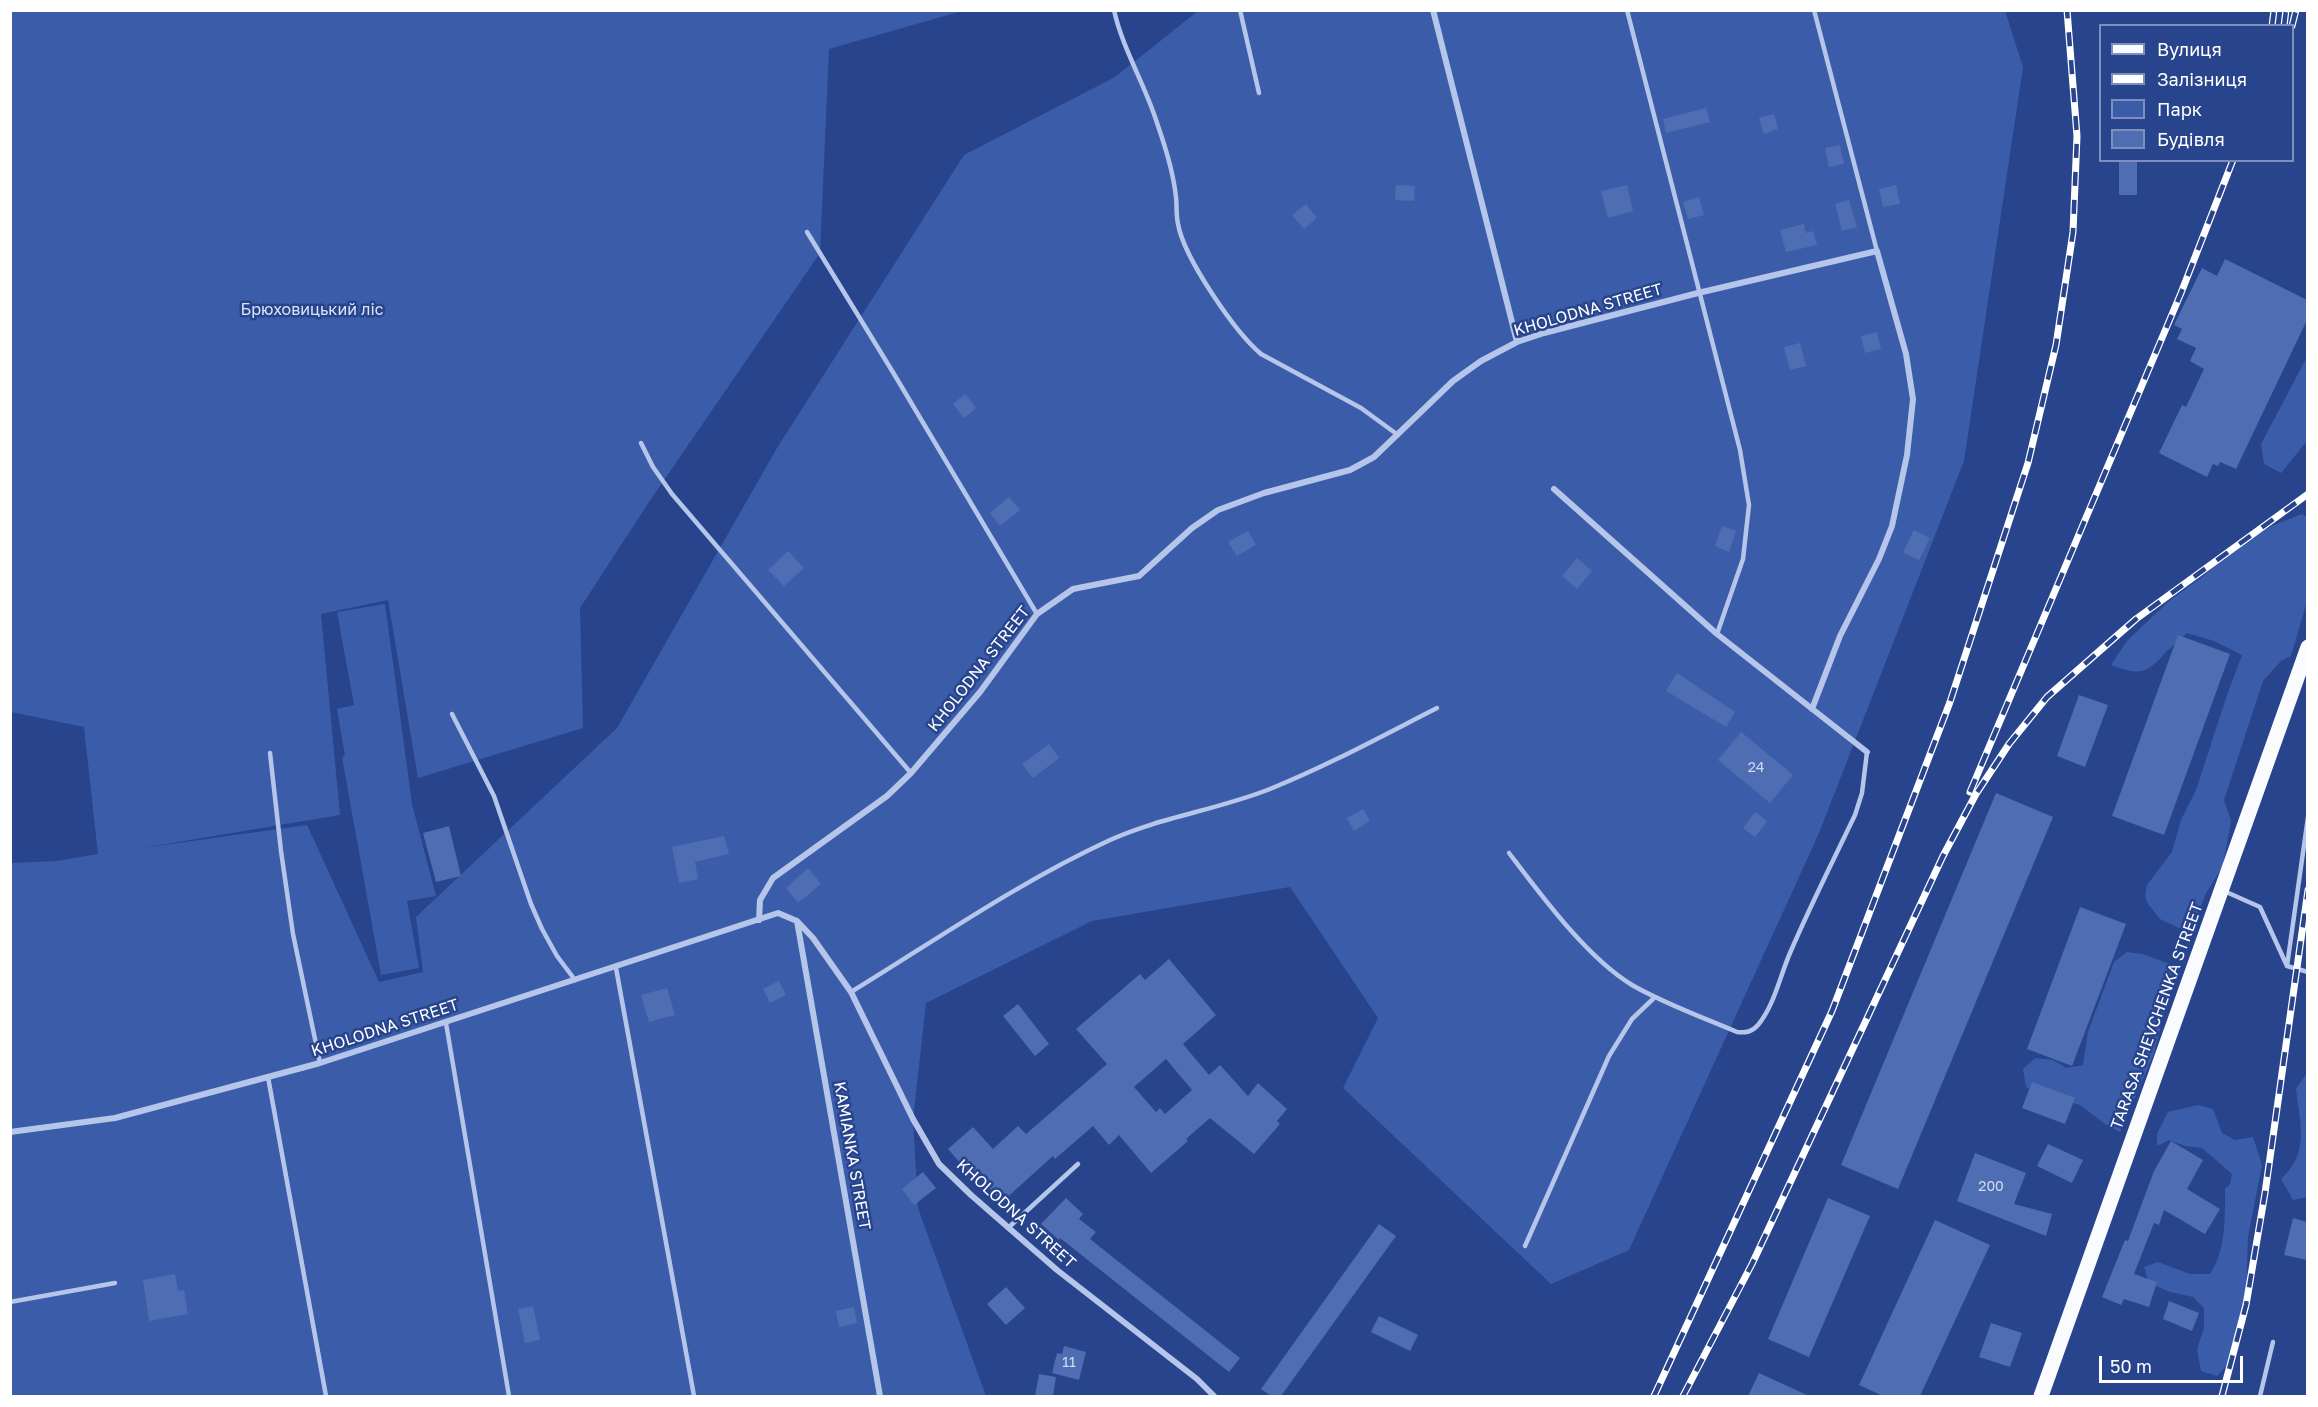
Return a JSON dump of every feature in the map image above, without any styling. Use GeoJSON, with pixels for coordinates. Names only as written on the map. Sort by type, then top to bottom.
{"type":"FeatureCollection","features":[{"type":"Feature","properties":{"kind":"main road","name":"TARASA SHEVCHENKA STREET"},"geometry":{"type":"LineString","coordinates":[[2041,1396],[2307,647]]}},
{"type":"Feature","properties":{"kind":"street"},"geometry":{"type":"LineString","coordinates":[[1433,10],[1516,342]]}},
{"type":"Feature","properties":{"kind":"street","name":"KHOLODNA STREET"},"geometry":{"type":"LineString","coordinates":[[759,920],[760,900],[773,878],[887,796],[911,773],[980,692],[1037,614],[1073,589],[1139,576],[1192,528],[1218,510],[1264,493],[1350,470],[1374,457],[1453,381],[1516,342],[1698,293],[1877,251]]}},
{"type":"Feature","properties":{"kind":"street"},"geometry":{"type":"LineString","coordinates":[[1812,709],[1840,636],[1879,559],[1892,526],[1907,455],[1913,399],[1906,354],[1877,251]]}},
{"type":"Feature","properties":{"kind":"street"},"geometry":{"type":"LineString","coordinates":[[1554,489],[1717,634],[1867,752]]}},
{"type":"Feature","properties":{"kind":"street","name":"KHOLODNA STREET"},"geometry":{"type":"LineString","coordinates":[[10,1132],[115,1118],[320,1063],[616,968],[778,913],[797,921],[813,938],[851,992],[913,1119],[939,1164],[1057,1270],[1197,1379],[1214,1396]]}},
{"type":"Feature","properties":{"kind":"street","name":"KAMIANKA STREET"},"geometry":{"type":"LineString","coordinates":[[797,921],[880,1396]]}},
{"type":"Feature","properties":{"kind":"lane"},"geometry":{"type":"LineString","coordinates":[[1114,10],[1121,35],[1156,118],[1169,160],[1181,233],[1192,258],[1213,293],[1249,343],[1262,354],[1361,408],[1398,435]]}},
{"type":"Feature","properties":{"kind":"lane"},"geometry":{"type":"LineString","coordinates":[[1240,10],[1258,93]]}},
{"type":"Feature","properties":{"kind":"lane"},"geometry":{"type":"LineString","coordinates":[[1627,10],[1740,450],[1749,505],[1743,559],[1717,634]]}},
{"type":"Feature","properties":{"kind":"lane"},"geometry":{"type":"LineString","coordinates":[[1814,10],[1877,251]]}},
{"type":"Feature","properties":{"kind":"lane"},"geometry":{"type":"LineString","coordinates":[[807,232],[1037,614]]}},
{"type":"Feature","properties":{"kind":"lane"},"geometry":{"type":"LineString","coordinates":[[641,442],[653,467],[672,494],[911,773]]}},
{"type":"Feature","properties":{"kind":"lane"},"geometry":{"type":"LineString","coordinates":[[851,992],[1048,870],[1142,827],[1215,808],[1269,789],[1346,755],[1437,708]]}},
{"type":"Feature","properties":{"kind":"lane"},"geometry":{"type":"LineString","coordinates":[[452,714],[494,796],[531,904],[542,929],[557,956],[575,981]]}},
{"type":"Feature","properties":{"kind":"lane"},"geometry":{"type":"LineString","coordinates":[[1509,853],[1546,902],[1597,956],[1629,983],[1655,997],[1737,1032],[1746,1033],[1754,1030],[1760,1023],[1855,814],[1862,793],[1867,752]]}},
{"type":"Feature","properties":{"kind":"lane"},"geometry":{"type":"LineString","coordinates":[[270,753],[293,934],[320,1063]]}},
{"type":"Feature","properties":{"kind":"lane"},"geometry":{"type":"LineString","coordinates":[[2287,966],[2307,817]]}},
{"type":"Feature","properties":{"kind":"lane"},"geometry":{"type":"LineString","coordinates":[[2221,890],[2260,907],[2287,966],[2307,972]]}},
{"type":"Feature","properties":{"kind":"lane"},"geometry":{"type":"LineString","coordinates":[[616,968],[694,1396]]}},
{"type":"Feature","properties":{"kind":"lane"},"geometry":{"type":"LineString","coordinates":[[1525,1246],[1609,1056],[1632,1019],[1655,997]]}},
{"type":"Feature","properties":{"kind":"lane"},"geometry":{"type":"LineString","coordinates":[[446,1023],[509,1396]]}},
{"type":"Feature","properties":{"kind":"lane"},"geometry":{"type":"LineString","coordinates":[[268,1077],[326,1396]]}},
{"type":"Feature","properties":{"kind":"lane"},"geometry":{"type":"LineString","coordinates":[[1008,1228],[1078,1164]]}},
{"type":"Feature","properties":{"kind":"lane"},"geometry":{"type":"LineString","coordinates":[[10,1302],[115,1283]]}},
{"type":"Feature","properties":{"kind":"lane"},"geometry":{"type":"LineString","coordinates":[[2260,1396],[2273,1342]]}},
{"type":"Feature","properties":{"kind":"green space","name":"Брюховицький ліс"},"geometry":{"type":"Polygon","coordinates":[[[10,11],[962,11],[829,49],[820,253],[649,502],[580,608],[583,728],[418,778],[388,600],[321,614],[340,815],[142,848],[307,825],[379,982],[423,972],[416,917],[617,728],[777,448],[964,155],[1115,77],[1198,11],[2005,11],[2023,67],[1964,461],[1819,833],[1629,1250],[1551,1284],[1343,1088],[1378,1018],[1290,887],[1092,921],[926,1003],[913,1119],[918,1208],[986,1396],[11,1396],[11,863],[57,861],[98,854],[84,727],[11,712],[10,11]]]}},
{"type":"Feature","properties":{"kind":"green space"},"geometry":{"type":"Polygon","coordinates":[[[2307,357],[2307,441],[2281,473],[2264,464],[2261,444],[2307,357]]]}},
{"type":"Feature","properties":{"kind":"green space"},"geometry":{"type":"Polygon","coordinates":[[[2302,514],[2307,517],[2307,601],[2291,656],[2281,661],[2263,681],[2224,800],[2231,821],[2223,866],[2205,895],[2194,928],[2179,928],[2160,919],[2148,904],[2145,896],[2147,885],[2172,852],[2181,820],[2196,790],[2242,655],[2214,641],[2187,633],[2148,669],[2136,672],[2111,665],[2127,641],[2169,601],[2201,578],[2238,545],[2274,525],[2302,514]]]}},
{"type":"Feature","properties":{"kind":"green space"},"geometry":{"type":"Polygon","coordinates":[[[385,604],[412,804],[436,896],[407,901],[419,968],[381,975],[342,757],[345,756],[337,709],[354,705],[337,612],[385,604]]]}},
{"type":"Feature","properties":{"kind":"green space"},"geometry":{"type":"Polygon","coordinates":[[[2127,952],[2142,954],[2173,965],[2173,981],[2153,1056],[2120,1132],[2080,1105],[2043,1095],[2026,1087],[2023,1069],[2035,1058],[2053,1060],[2066,1068],[2083,1065],[2088,1032],[2114,962],[2127,952]]]}},
{"type":"Feature","properties":{"kind":"green space"},"geometry":{"type":"Polygon","coordinates":[[[2307,1073],[2307,1197],[2293,1200],[2281,1179],[2290,1169],[2300,1148],[2301,1126],[2296,1089],[2307,1073]]]}},
{"type":"Feature","properties":{"kind":"green space"},"geometry":{"type":"Polygon","coordinates":[[[2198,1105],[2213,1109],[2222,1133],[2235,1140],[2253,1137],[2262,1165],[2248,1237],[2246,1296],[2242,1318],[2228,1364],[2217,1376],[2201,1371],[2197,1349],[2204,1328],[2204,1308],[2193,1297],[2170,1292],[2149,1283],[2144,1267],[2158,1262],[2190,1274],[2210,1274],[2219,1255],[2224,1233],[2225,1189],[2230,1184],[2232,1174],[2202,1148],[2185,1146],[2169,1140],[2157,1146],[2157,1134],[2168,1112],[2198,1105]]]}},
{"type":"Feature","properties":{"kind":"building"},"geometry":{"type":"Polygon","coordinates":[[[1706,108],[1710,122],[1666,133],[1663,119],[1706,108]]]}},
{"type":"Feature","properties":{"kind":"building"},"geometry":{"type":"Polygon","coordinates":[[[1774,114],[1778,129],[1764,134],[1759,118],[1774,114]]]}},
{"type":"Feature","properties":{"kind":"building"},"geometry":{"type":"Polygon","coordinates":[[[1840,145],[1844,164],[1829,167],[1825,148],[1840,145]]]}},
{"type":"Feature","properties":{"kind":"building"},"geometry":{"type":"Polygon","coordinates":[[[2119,162],[2137,162],[2137,195],[2119,195],[2119,162]]]}},
{"type":"Feature","properties":{"kind":"building"},"geometry":{"type":"Polygon","coordinates":[[[1396,185],[1415,186],[1414,201],[1395,200],[1396,185]]]}},
{"type":"Feature","properties":{"kind":"building"},"geometry":{"type":"Polygon","coordinates":[[[1627,185],[1633,211],[1608,218],[1601,191],[1627,185]]]}},
{"type":"Feature","properties":{"kind":"building"},"geometry":{"type":"Polygon","coordinates":[[[1896,185],[1900,204],[1883,207],[1879,189],[1896,185]]]}},
{"type":"Feature","properties":{"kind":"building"},"geometry":{"type":"Polygon","coordinates":[[[1699,197],[1704,215],[1688,219],[1683,202],[1699,197]]]}},
{"type":"Feature","properties":{"kind":"building"},"geometry":{"type":"Polygon","coordinates":[[[1849,200],[1857,227],[1842,231],[1835,204],[1849,200]]]}},
{"type":"Feature","properties":{"kind":"building"},"geometry":{"type":"Polygon","coordinates":[[[1306,204],[1317,218],[1304,229],[1292,215],[1306,204]]]}},
{"type":"Feature","properties":{"kind":"building"},"geometry":{"type":"Polygon","coordinates":[[[1804,224],[1806,233],[1813,231],[1817,245],[1786,252],[1780,230],[1804,224]]]}},
{"type":"Feature","properties":{"kind":"building"},"geometry":{"type":"Polygon","coordinates":[[[2225,259],[2307,300],[2307,320],[2236,469],[2220,462],[2218,466],[2213,464],[2207,477],[2159,453],[2182,405],[2186,407],[2204,369],[2190,361],[2196,348],[2177,339],[2182,329],[2174,325],[2202,268],[2217,276],[2225,259]]]}},
{"type":"Feature","properties":{"kind":"building"},"geometry":{"type":"Polygon","coordinates":[[[1877,332],[1881,349],[1865,353],[1861,336],[1877,332]]]}},
{"type":"Feature","properties":{"kind":"building"},"geometry":{"type":"Polygon","coordinates":[[[1800,343],[1806,366],[1790,370],[1784,347],[1800,343]]]}},
{"type":"Feature","properties":{"kind":"building"},"geometry":{"type":"Polygon","coordinates":[[[965,394],[976,408],[964,418],[953,404],[965,394]]]}},
{"type":"Feature","properties":{"kind":"building"},"geometry":{"type":"Polygon","coordinates":[[[1009,497],[1020,510],[1000,526],[990,513],[1009,497]]]}},
{"type":"Feature","properties":{"kind":"building"},"geometry":{"type":"Polygon","coordinates":[[[1722,526],[1736,531],[1729,552],[1715,546],[1722,526]]]}},
{"type":"Feature","properties":{"kind":"building"},"geometry":{"type":"Polygon","coordinates":[[[1914,530],[1930,538],[1919,560],[1903,552],[1914,530]]]}},
{"type":"Feature","properties":{"kind":"building"},"geometry":{"type":"Polygon","coordinates":[[[1248,531],[1256,545],[1237,556],[1228,542],[1248,531]]]}},
{"type":"Feature","properties":{"kind":"building"},"geometry":{"type":"Polygon","coordinates":[[[788,551],[804,568],[784,586],[768,570],[788,551]]]}},
{"type":"Feature","properties":{"kind":"building"},"geometry":{"type":"Polygon","coordinates":[[[1577,558],[1592,571],[1577,589],[1562,576],[1577,558]]]}},
{"type":"Feature","properties":{"kind":"building"},"geometry":{"type":"Polygon","coordinates":[[[2178,635],[2230,654],[2164,835],[2112,816],[2178,635]]]}},
{"type":"Feature","properties":{"kind":"building"},"geometry":{"type":"Polygon","coordinates":[[[1677,673],[1735,712],[1726,727],[1666,691],[1677,673]]]}},
{"type":"Feature","properties":{"kind":"building"},"geometry":{"type":"Polygon","coordinates":[[[2079,695],[2108,705],[2085,767],[2057,756],[2079,695]]]}},
{"type":"Feature","properties":{"kind":"building"},"geometry":{"type":"Polygon","coordinates":[[[1741,732],[1793,775],[1770,803],[1718,760],[1741,732]]]}},
{"type":"Feature","properties":{"kind":"building"},"geometry":{"type":"Polygon","coordinates":[[[1049,744],[1059,758],[1033,778],[1022,764],[1049,744]]]}},
{"type":"Feature","properties":{"kind":"building"},"geometry":{"type":"Polygon","coordinates":[[[1996,793],[2053,817],[1898,1189],[1841,1165],[1996,793]]]}},
{"type":"Feature","properties":{"kind":"building"},"geometry":{"type":"Polygon","coordinates":[[[1363,809],[1370,821],[1354,831],[1347,818],[1363,809]]]}},
{"type":"Feature","properties":{"kind":"building"},"geometry":{"type":"Polygon","coordinates":[[[1755,812],[1767,821],[1755,837],[1743,828],[1755,812]]]}},
{"type":"Feature","properties":{"kind":"building"},"geometry":{"type":"Polygon","coordinates":[[[449,826],[461,876],[436,882],[423,833],[449,826]]]}},
{"type":"Feature","properties":{"kind":"building"},"geometry":{"type":"Polygon","coordinates":[[[724,836],[729,854],[695,862],[698,879],[679,883],[672,847],[724,836]]]}},
{"type":"Feature","properties":{"kind":"building"},"geometry":{"type":"Polygon","coordinates":[[[808,868],[821,884],[798,903],[786,888],[808,868]]]}},
{"type":"Feature","properties":{"kind":"building"},"geometry":{"type":"Polygon","coordinates":[[[2080,907],[2126,924],[2072,1066],[2027,1049],[2080,907]]]}},
{"type":"Feature","properties":{"kind":"building"},"geometry":{"type":"Polygon","coordinates":[[[1169,959],[1216,1015],[1183,1044],[1209,1075],[1220,1065],[1248,1096],[1258,1083],[1287,1109],[1277,1121],[1280,1124],[1254,1154],[1210,1118],[1186,1139],[1188,1141],[1151,1173],[1119,1135],[1109,1145],[1093,1126],[1055,1159],[1053,1156],[1002,1202],[973,1170],[969,1173],[948,1149],[973,1127],[993,1149],[1018,1126],[1026,1134],[1107,1064],[1076,1029],[1140,974],[1145,980],[1169,959]],[[1166,1059],[1134,1087],[1156,1112],[1160,1108],[1165,1114],[1192,1090],[1166,1059]]]}},
{"type":"Feature","properties":{"kind":"building"},"geometry":{"type":"Polygon","coordinates":[[[779,981],[786,995],[770,1003],[763,989],[779,981]]]}},
{"type":"Feature","properties":{"kind":"building"},"geometry":{"type":"Polygon","coordinates":[[[667,988],[675,1015],[649,1022],[641,995],[667,988]]]}},
{"type":"Feature","properties":{"kind":"building"},"geometry":{"type":"Polygon","coordinates":[[[1018,1004],[1049,1044],[1035,1056],[1003,1016],[1018,1004]]]}},
{"type":"Feature","properties":{"kind":"building"},"geometry":{"type":"Polygon","coordinates":[[[2032,1082],[2075,1098],[2065,1124],[2022,1108],[2032,1082]]]}},
{"type":"Feature","properties":{"kind":"building"},"geometry":{"type":"Polygon","coordinates":[[[2171,1141],[2203,1160],[2187,1189],[2220,1209],[2205,1234],[2164,1210],[2159,1225],[2154,1223],[2134,1274],[2157,1282],[2149,1307],[2124,1299],[2121,1305],[2102,1297],[2125,1240],[2128,1241],[2154,1171],[2171,1141]]]}},
{"type":"Feature","properties":{"kind":"building"},"geometry":{"type":"Polygon","coordinates":[[[2048,1144],[2083,1160],[2072,1183],[2037,1166],[2048,1144]]]}},
{"type":"Feature","properties":{"kind":"building"},"geometry":{"type":"Polygon","coordinates":[[[1975,1153],[2026,1173],[2014,1204],[2052,1214],[2046,1236],[1957,1201],[1975,1153]]]}},
{"type":"Feature","properties":{"kind":"building"},"geometry":{"type":"Polygon","coordinates":[[[923,1172],[936,1188],[914,1205],[902,1189],[923,1172]]]}},
{"type":"Feature","properties":{"kind":"building"},"geometry":{"type":"Polygon","coordinates":[[[1066,1198],[1083,1214],[1079,1219],[1096,1232],[1090,1239],[1240,1358],[1229,1372],[1041,1224],[1066,1198]]]}},
{"type":"Feature","properties":{"kind":"building"},"geometry":{"type":"Polygon","coordinates":[[[1828,1198],[1870,1216],[1809,1357],[1768,1339],[1828,1198]]]}},
{"type":"Feature","properties":{"kind":"building"},"geometry":{"type":"Polygon","coordinates":[[[2293,1218],[2307,1222],[2307,1260],[2284,1255],[2293,1218]]]}},
{"type":"Feature","properties":{"kind":"building"},"geometry":{"type":"Polygon","coordinates":[[[1935,1220],[1990,1245],[1920,1396],[1883,1396],[1859,1385],[1935,1220]]]}},
{"type":"Feature","properties":{"kind":"building"},"geometry":{"type":"Polygon","coordinates":[[[1379,1224],[1396,1236],[1281,1396],[1271,1396],[1261,1389],[1379,1224]]]}},
{"type":"Feature","properties":{"kind":"building"},"geometry":{"type":"Polygon","coordinates":[[[175,1274],[178,1291],[184,1290],[188,1314],[149,1321],[143,1280],[175,1274]]]}},
{"type":"Feature","properties":{"kind":"building"},"geometry":{"type":"Polygon","coordinates":[[[1006,1287],[1025,1308],[1006,1325],[987,1304],[1006,1287]]]}},
{"type":"Feature","properties":{"kind":"building"},"geometry":{"type":"Polygon","coordinates":[[[2169,1301],[2199,1313],[2192,1331],[2163,1319],[2169,1301]]]}},
{"type":"Feature","properties":{"kind":"building"},"geometry":{"type":"Polygon","coordinates":[[[533,1306],[540,1340],[525,1343],[518,1309],[533,1306]]]}},
{"type":"Feature","properties":{"kind":"building"},"geometry":{"type":"Polygon","coordinates":[[[854,1307],[857,1323],[839,1327],[836,1311],[854,1307]]]}},
{"type":"Feature","properties":{"kind":"building"},"geometry":{"type":"Polygon","coordinates":[[[1379,1316],[1418,1335],[1410,1351],[1371,1332],[1379,1316]]]}},
{"type":"Feature","properties":{"kind":"building"},"geometry":{"type":"Polygon","coordinates":[[[1991,1323],[2022,1333],[2010,1367],[1979,1357],[1991,1323]]]}},
{"type":"Feature","properties":{"kind":"building"},"geometry":{"type":"Polygon","coordinates":[[[1064,1346],[1086,1352],[1079,1380],[1052,1373],[1057,1353],[1062,1354],[1064,1346]]]}},
{"type":"Feature","properties":{"kind":"building"},"geometry":{"type":"Polygon","coordinates":[[[1759,1373],[1809,1396],[1748,1396],[1759,1373]]]}},
{"type":"Feature","properties":{"kind":"building"},"geometry":{"type":"Polygon","coordinates":[[[1039,1374],[1056,1377],[1053,1396],[1035,1396],[1039,1374]]]}},
{"type":"Feature","properties":{"kind":"railway"},"geometry":{"type":"LineString","coordinates":[[1654,1396],[1832,1011],[1950,702],[2028,463],[2056,345],[2073,232],[2077,136],[2067,10]]}},
{"type":"Feature","properties":{"kind":"railway"},"geometry":{"type":"LineString","coordinates":[[2272,24],[2274,10]]}},
{"type":"Feature","properties":{"kind":"railway"},"geometry":{"type":"LineString","coordinates":[[2284,24],[2286,10]]}},
{"type":"Feature","properties":{"kind":"railway"},"geometry":{"type":"LineString","coordinates":[[2292,24],[2296,10]]}},
{"type":"Feature","properties":{"kind":"railway"},"geometry":{"type":"LineString","coordinates":[[1970,792],[2181,293],[2232,162]]}},
{"type":"Feature","properties":{"kind":"railway"},"geometry":{"type":"LineString","coordinates":[[1683,1396],[1752,1264],[1943,856],[1976,794],[2009,744],[2047,697],[2136,619],[2308,494]]}},
{"type":"Feature","properties":{"kind":"railway"},"geometry":{"type":"LineString","coordinates":[[2222,1396],[2246,1305],[2265,1193],[2308,890]]}}]}
